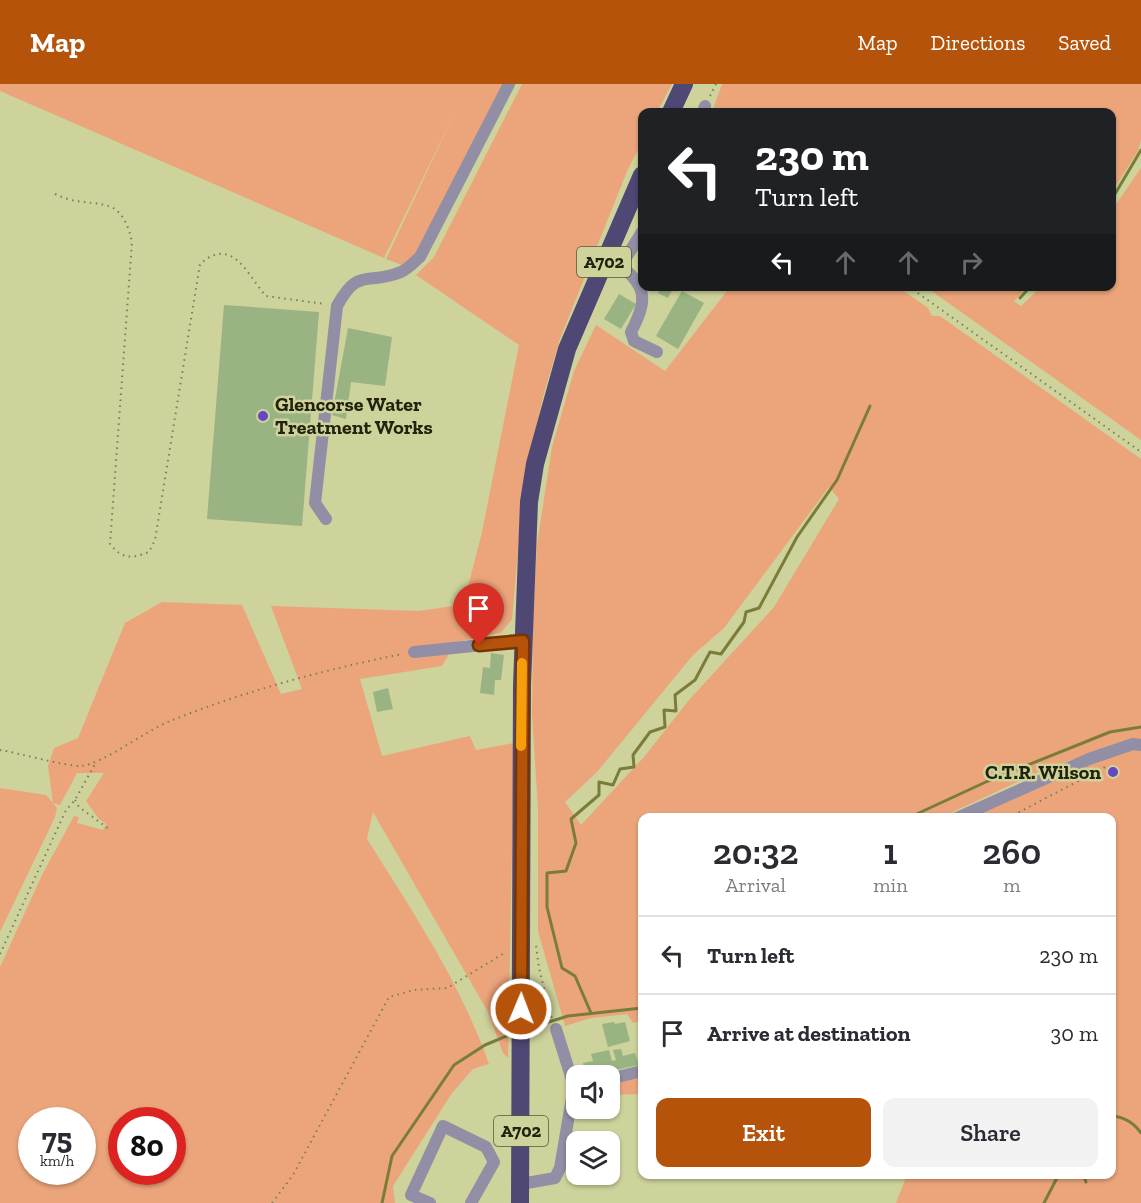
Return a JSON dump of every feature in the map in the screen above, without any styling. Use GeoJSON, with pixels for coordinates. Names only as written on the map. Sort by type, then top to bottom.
{"type":"FeatureCollection","features":[{"type":"Feature","properties":{"kind":"highway"},"geometry":{"type":"LineString","coordinates":[[673,108],[684,84]]}},
{"type":"Feature","properties":{"kind":"highway","name":"A702"},"geometry":{"type":"LineString","coordinates":[[520,1203],[523,641],[529,502],[535,464],[567,349],[614,262],[638,187]]}},
{"type":"Feature","properties":{"kind":"lane"},"geometry":{"type":"LineString","coordinates":[[326,519],[315,503],[337,306],[346,290],[358,279],[403,271],[420,257],[509,84]]}},
{"type":"Feature","properties":{"kind":"lane"},"geometry":{"type":"LineString","coordinates":[[638,236],[614,262],[633,275],[638,285]]}},
{"type":"Feature","properties":{"kind":"lane"},"geometry":{"type":"LineString","coordinates":[[641,291],[644,298],[643,309],[631,332],[634,340],[657,352]]}},
{"type":"Feature","properties":{"kind":"lane"},"geometry":{"type":"LineString","coordinates":[[414,652],[523,641]]}},
{"type":"Feature","properties":{"kind":"lane"},"geometry":{"type":"LineString","coordinates":[[968,813],[1089,759],[1133,744],[1141,745]]}},
{"type":"Feature","properties":{"kind":"lane"},"geometry":{"type":"LineString","coordinates":[[556,1029],[568,1065]]}},
{"type":"Feature","properties":{"kind":"lane"},"geometry":{"type":"LineString","coordinates":[[620,1076],[638,1072]]}},
{"type":"Feature","properties":{"kind":"lane"},"geometry":{"type":"LineString","coordinates":[[521,1184],[555,1178],[560,1168],[569,1119]]}},
{"type":"Feature","properties":{"kind":"lane"},"geometry":{"type":"LineString","coordinates":[[430,1203],[411,1195],[443,1125],[486,1147],[494,1162],[471,1203]]}},
{"type":"Feature","properties":{"kind":"path"},"geometry":{"type":"LineString","coordinates":[[55,194],[70,202],[105,204],[120,212],[129,225],[132,242],[110,544],[118,555],[126,558],[149,552],[155,540],[200,264],[208,256],[219,253],[234,256],[246,268],[266,296],[337,306]]}},
{"type":"Feature","properties":{"kind":"path"},"geometry":{"type":"LineString","coordinates":[[915,291],[1141,452]]}},
{"type":"Feature","properties":{"kind":"path"},"geometry":{"type":"LineString","coordinates":[[0,750],[79,766],[96,762],[168,722],[221,703],[338,667],[414,652]]}},
{"type":"Feature","properties":{"kind":"path"},"geometry":{"type":"LineString","coordinates":[[0,954],[66,810],[75,800],[96,762]]}},
{"type":"Feature","properties":{"kind":"path"},"geometry":{"type":"LineString","coordinates":[[1017,813],[1111,763]]}},
{"type":"Feature","properties":{"kind":"path"},"geometry":{"type":"LineString","coordinates":[[75,800],[79,807],[109,829]]}},
{"type":"Feature","properties":{"kind":"path"},"geometry":{"type":"LineString","coordinates":[[272,1203],[293,1175],[389,997],[414,990],[447,988],[522,933],[536,937],[539,968],[549,1009]]}},
{"type":"Feature","properties":{"kind":"shaded area"},"geometry":{"type":"Polygon","coordinates":[[[0,84],[508,84],[419,252],[402,265],[386,259],[456,110],[384,258],[0,91],[0,84]]]}},
{"type":"Feature","properties":{"kind":"shaded area"},"geometry":{"type":"Polygon","coordinates":[[[522,84],[672,84],[659,108],[638,108],[638,150],[628,169],[560,339],[544,393],[524,481],[512,619],[501,633],[456,642],[442,666],[360,679],[382,756],[470,736],[476,750],[514,743],[508,1058],[503,1053],[488,1012],[373,812],[367,839],[450,976],[489,1064],[473,1069],[452,1093],[393,1186],[395,1203],[0,1203],[0,967],[42,875],[74,816],[79,817],[77,823],[103,830],[106,824],[99,819],[86,801],[104,773],[77,773],[60,805],[53,803],[48,766],[54,748],[78,738],[125,623],[162,602],[242,605],[281,694],[302,689],[271,606],[419,611],[453,606],[468,587],[482,532],[519,345],[416,275],[434,257],[522,84]]]}},
{"type":"Feature","properties":{"kind":"shaded area"},"geometry":{"type":"Polygon","coordinates":[[[722,84],[1141,84],[1141,140],[1138,151],[1116,186],[1116,108],[713,108],[722,84]]]}},
{"type":"Feature","properties":{"kind":"shaded area"},"geometry":{"type":"Polygon","coordinates":[[[1141,168],[1141,440],[932,291],[1024,291],[1014,301],[1021,306],[1037,291],[1116,291],[1116,204],[1141,168]]]}},
{"type":"Feature","properties":{"kind":"shaded area"},"geometry":{"type":"Polygon","coordinates":[[[727,291],[904,291],[928,308],[932,316],[940,316],[1141,459],[1141,739],[1099,750],[1039,772],[951,813],[638,813],[638,1022],[633,1023],[627,1014],[591,1018],[565,1026],[538,931],[538,809],[532,714],[533,620],[537,544],[552,447],[574,371],[596,325],[665,371],[727,291]],[[829,487],[724,628],[693,655],[597,772],[565,802],[581,825],[644,757],[689,700],[774,607],[839,499],[829,487]]]}},
{"type":"Feature","properties":{"kind":"shaded area"},"geometry":{"type":"Polygon","coordinates":[[[1132,749],[1141,749],[1141,1203],[896,1203],[905,1179],[1116,1179],[1116,813],[973,813],[1048,780],[1132,749]]]}},
{"type":"Feature","properties":{"kind":"shaded area"},"geometry":{"type":"Polygon","coordinates":[[[0,788],[46,795],[57,808],[55,817],[0,932],[0,788]]]}},
{"type":"Feature","properties":{"kind":"shaded area"},"geometry":{"type":"Polygon","coordinates":[[[638,1077],[638,1094],[620,1095],[620,1081],[638,1077]]]}},
{"type":"Feature","properties":{"kind":"building"},"geometry":{"type":"Polygon","coordinates":[[[659,291],[672,291],[668,298],[658,293],[659,291]]]}},
{"type":"Feature","properties":{"kind":"building"},"geometry":{"type":"Polygon","coordinates":[[[682,291],[704,303],[678,349],[656,336],[682,291]]]}},
{"type":"Feature","properties":{"kind":"building"},"geometry":{"type":"Polygon","coordinates":[[[619,294],[636,304],[621,329],[604,319],[619,294]]]}},
{"type":"Feature","properties":{"kind":"building","name":"Glencorse Water Treatment Works"},"geometry":{"type":"Polygon","coordinates":[[[224,305],[319,312],[302,526],[207,519],[224,305]]]}},
{"type":"Feature","properties":{"kind":"building"},"geometry":{"type":"Polygon","coordinates":[[[348,328],[392,337],[385,386],[351,382],[346,419],[332,415],[348,328]]]}},
{"type":"Feature","properties":{"kind":"building"},"geometry":{"type":"Polygon","coordinates":[[[491,653],[504,655],[501,680],[495,680],[494,695],[480,693],[483,667],[490,668],[491,653]]]}},
{"type":"Feature","properties":{"kind":"building"},"geometry":{"type":"Polygon","coordinates":[[[388,688],[393,709],[377,712],[373,692],[388,688]]]}},
{"type":"Feature","properties":{"kind":"building"},"geometry":{"type":"Polygon","coordinates":[[[614,1022],[615,1024],[625,1022],[630,1041],[608,1047],[602,1024],[614,1022]]]}},
{"type":"Feature","properties":{"kind":"building"},"geometry":{"type":"Polygon","coordinates":[[[621,1049],[623,1056],[635,1053],[638,1065],[620,1069],[620,1065],[583,1065],[583,1063],[593,1061],[591,1054],[609,1050],[612,1061],[616,1060],[613,1050],[621,1049]]]}},
{"type":"Feature","properties":{"kind":"waterway"},"geometry":{"type":"LineString","coordinates":[[1116,192],[1141,150]]}},
{"type":"Feature","properties":{"kind":"waterway"},"geometry":{"type":"LineString","coordinates":[[1020,298],[1026,291]]}},
{"type":"Feature","properties":{"kind":"waterway"},"geometry":{"type":"LineString","coordinates":[[591,1013],[575,976],[562,968],[547,907],[547,873],[566,871],[576,843],[571,819],[599,795],[599,782],[613,785],[620,769],[634,767],[633,755],[650,732],[665,727],[664,710],[676,711],[675,695],[695,680],[710,652],[721,654],[744,622],[746,612],[759,608],[797,537],[837,480],[870,406]]}},
{"type":"Feature","properties":{"kind":"waterway"},"geometry":{"type":"LineString","coordinates":[[919,813],[988,781],[1110,732],[1141,727]]}},
{"type":"Feature","properties":{"kind":"waterway"},"geometry":{"type":"LineString","coordinates":[[526,1029],[568,1016],[638,1008]]}},
{"type":"Feature","properties":{"kind":"waterway"},"geometry":{"type":"LineString","coordinates":[[382,1203],[392,1156],[454,1065],[485,1045],[514,1033]]}},
{"type":"Feature","properties":{"kind":"waterway"},"geometry":{"type":"LineString","coordinates":[[1116,1117],[1128,1121],[1141,1133]]}},
{"type":"Feature","properties":{"kind":"waterway"},"geometry":{"type":"LineString","coordinates":[[1044,1203],[1056,1179]]}},
{"type":"Feature","properties":{"kind":"slow traffic"},"geometry":{"type":"LineString","coordinates":[[521,746],[522,663]]}},
{"type":"Feature","properties":{"kind":"place","name":"Glencorse Water Treatment Works"},"geometry":{"type":"Point","coordinates":[263,416]}},
{"type":"Feature","properties":{"kind":"place","name":"C.T.R. Wilson"},"geometry":{"type":"Point","coordinates":[1113,772]}},
{"type":"Feature","properties":{"kind":"route"},"geometry":{"type":"LineString","coordinates":[[479,645],[523,641],[521,1009]]}}]}
